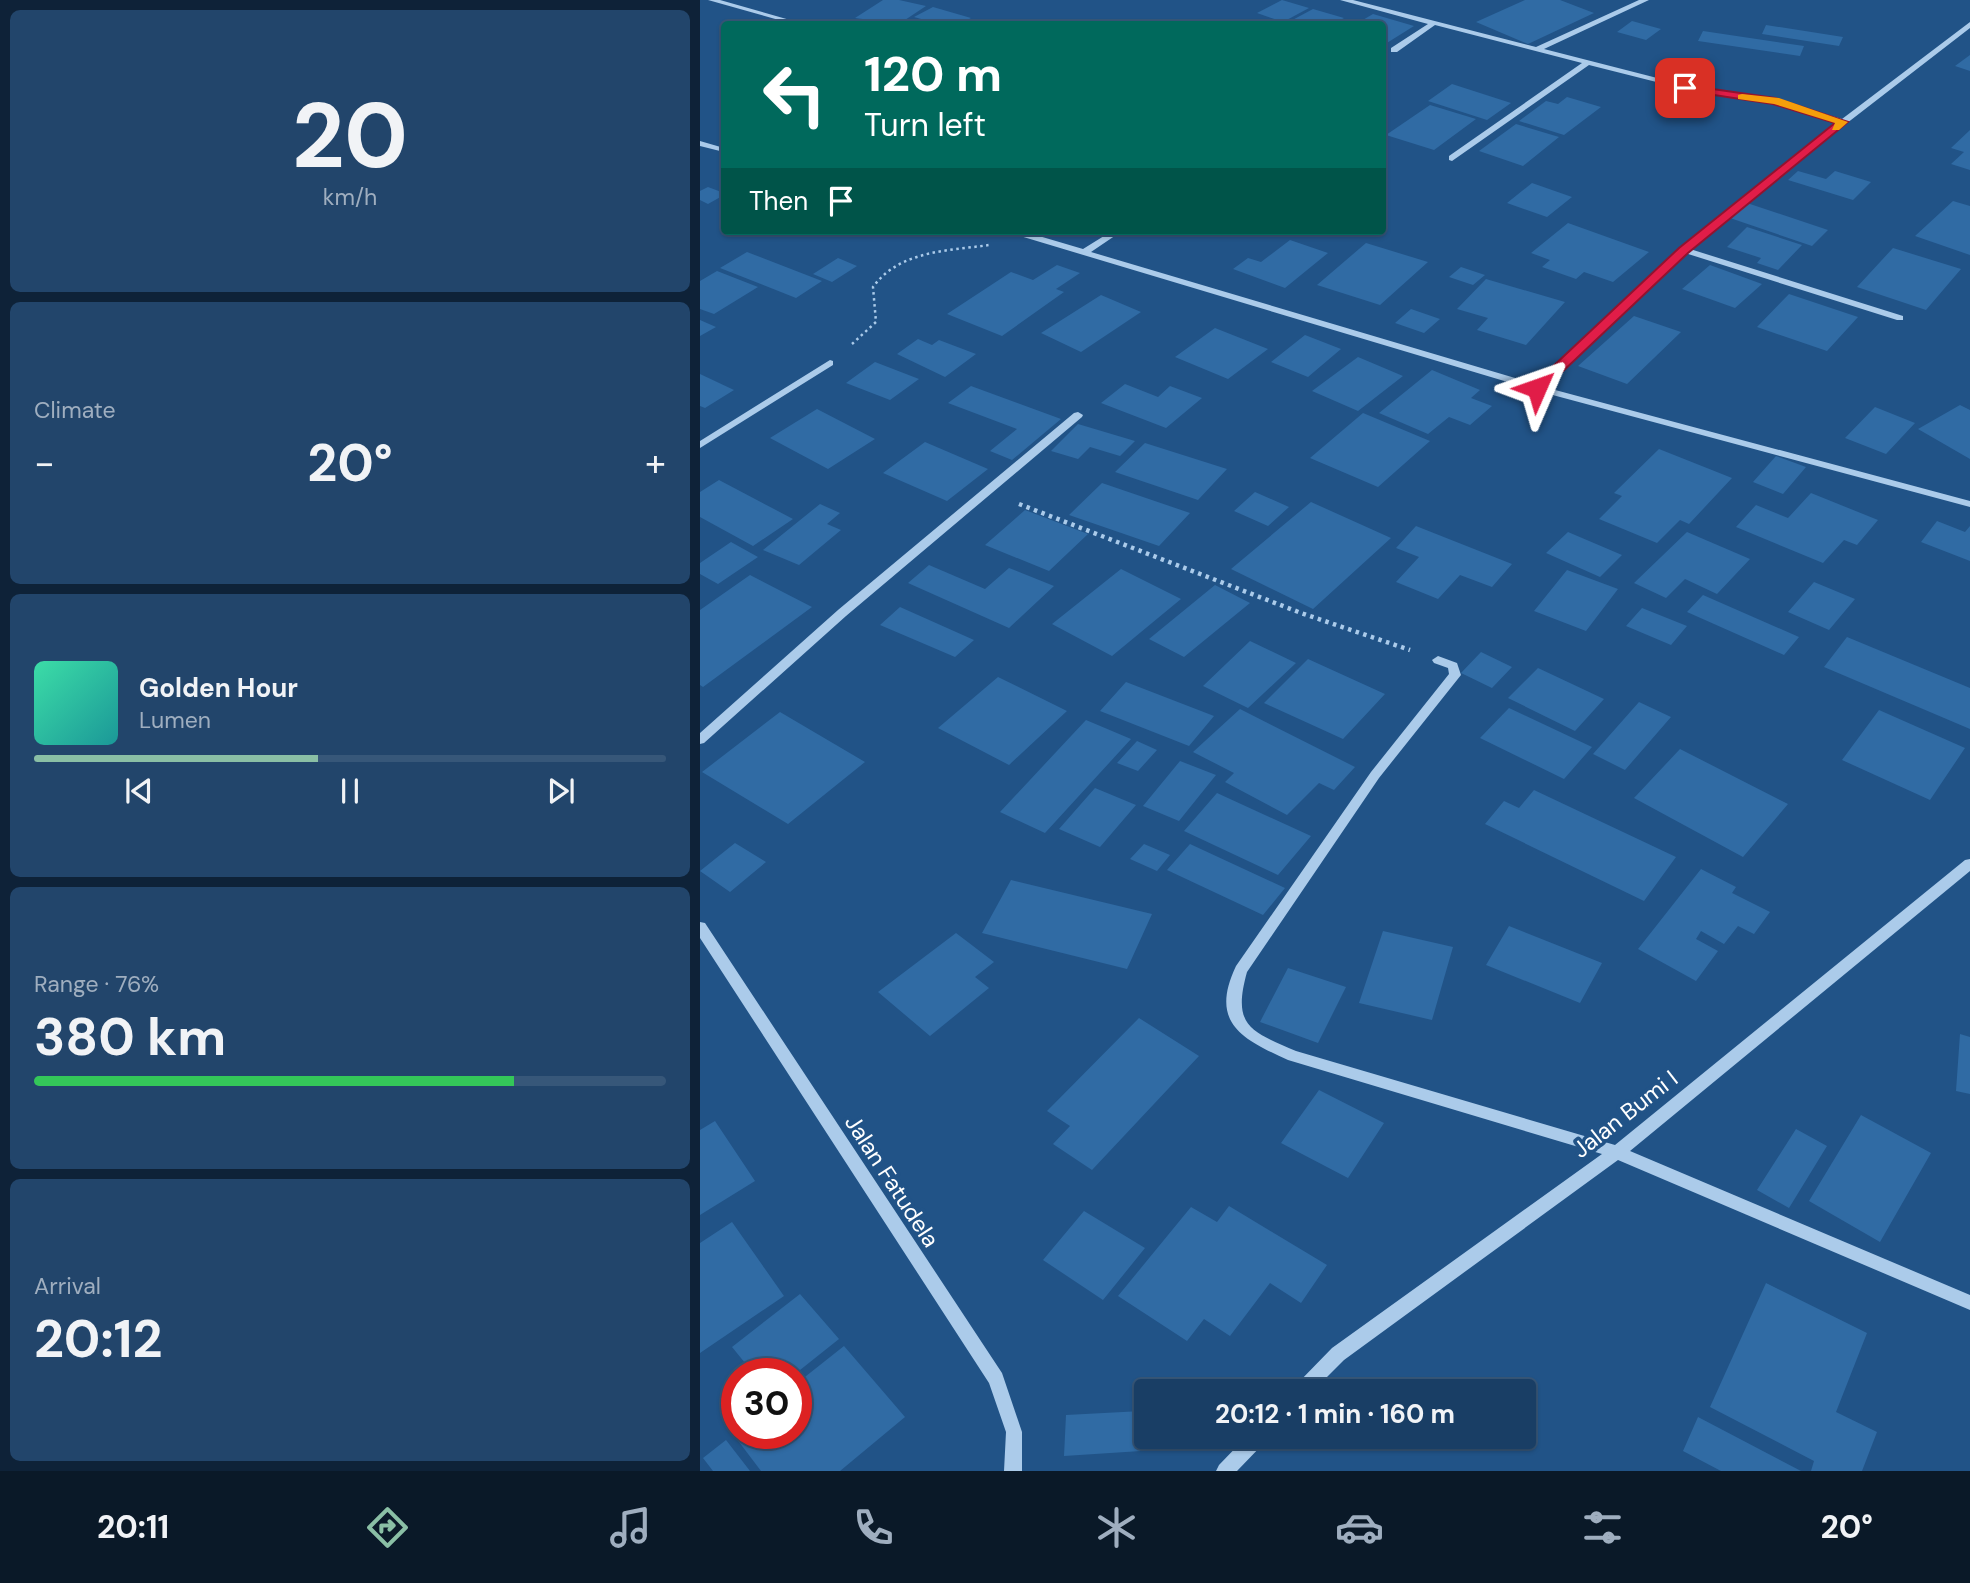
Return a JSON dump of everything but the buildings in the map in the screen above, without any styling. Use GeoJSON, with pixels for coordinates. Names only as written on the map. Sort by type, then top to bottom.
{"type":"FeatureCollection","features":[{"type":"Feature","properties":{"kind":"street"},"geometry":{"type":"LineString","coordinates":[[712,0],[789,21]]}},
{"type":"Feature","properties":{"kind":"street"},"geometry":{"type":"LineString","coordinates":[[1344,0],[1704,92],[1775,101],[1843,122]]}},
{"type":"Feature","properties":{"kind":"street"},"geometry":{"type":"LineString","coordinates":[[1538,50],[1645,0]]}},
{"type":"Feature","properties":{"kind":"street"},"geometry":{"type":"LineString","coordinates":[[1394,50],[1434,23]]}},
{"type":"Feature","properties":{"kind":"street"},"geometry":{"type":"LineString","coordinates":[[1537,388],[1684,250],[1970,24]]}},
{"type":"Feature","properties":{"kind":"street"},"geometry":{"type":"LineString","coordinates":[[1452,158],[1587,63]]}},
{"type":"Feature","properties":{"kind":"street"},"geometry":{"type":"LineString","coordinates":[[700,143],[721,149]]}},
{"type":"Feature","properties":{"kind":"street"},"geometry":{"type":"LineString","coordinates":[[1025,235],[1537,388],[1970,504]]}},
{"type":"Feature","properties":{"kind":"street"},"geometry":{"type":"LineString","coordinates":[[1084,252],[1112,235]]}},
{"type":"Feature","properties":{"kind":"street"},"geometry":{"type":"LineString","coordinates":[[1684,250],[1900,318]]}},
{"type":"Feature","properties":{"kind":"street"},"geometry":{"type":"LineString","coordinates":[[700,445],[830,363]]}},
{"type":"Feature","properties":{"kind":"street"},"geometry":{"type":"LineString","coordinates":[[700,740],[842,613],[1078,415]]}},
{"type":"Feature","properties":{"kind":"street"},"geometry":{"type":"LineString","coordinates":[[1438,660],[1453,666],[1455,675],[1367,785],[1241,970],[1233,1007],[1239,1026],[1256,1040],[1293,1056],[1617,1152],[1970,1303]]}},
{"type":"Feature","properties":{"kind":"street","name":"Jalan Bumi I"},"geometry":{"type":"LineString","coordinates":[[1314,1379],[1338,1354],[1617,1152],[1970,864]]}},
{"type":"Feature","properties":{"kind":"street","name":"Jalan Fatudela"},"geometry":{"type":"LineString","coordinates":[[700,927],[996,1379],[1014,1432],[1013,1471]]}},
{"type":"Feature","properties":{"kind":"street"},"geometry":{"type":"LineString","coordinates":[[1225,1471],[1246,1449]]}},
{"type":"Feature","properties":{"kind":"path"},"geometry":{"type":"LineString","coordinates":[[830,363],[876,322],[873,287],[888,269],[909,260],[996,243],[1010,235]]}},
{"type":"Feature","properties":{"kind":"path"},"geometry":{"type":"LineString","coordinates":[[987,491],[1301,613],[1438,660]]}},
{"type":"Feature","properties":{"kind":"slow traffic"},"geometry":{"type":"LineString","coordinates":[[1742,97],[1796,106],[1843,122],[1835,128]]}},
{"type":"Feature","properties":{"kind":"route"},"geometry":{"type":"LineString","coordinates":[[1537,388],[1684,250],[1843,122],[1775,101],[1685,88]]}}]}
